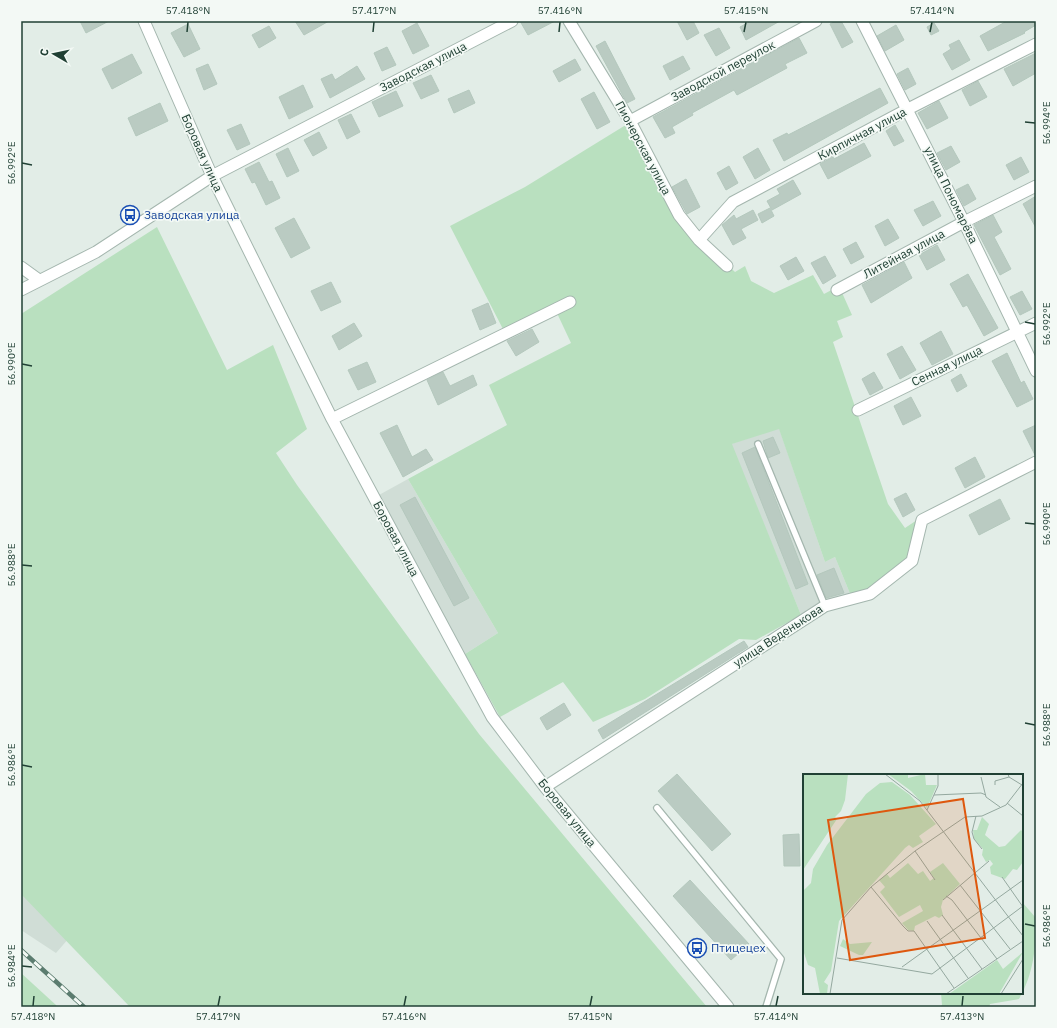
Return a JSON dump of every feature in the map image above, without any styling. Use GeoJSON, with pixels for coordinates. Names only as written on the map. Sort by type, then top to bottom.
{"type":"FeatureCollection","features":[{"type":"Feature","properties":{"kind":"street","name":"Боровая улица"},"geometry":{"type":"LineString","coordinates":[[144,21],[212,176],[332,419],[492,717],[545,787],[728,1007]]}},
{"type":"Feature","properties":{"kind":"street","name":"Заводская улица"},"geometry":{"type":"LineString","coordinates":[[21,290],[96,252],[212,176],[512,21]]}},
{"type":"Feature","properties":{"kind":"street","name":"Пионерская улица"},"geometry":{"type":"LineString","coordinates":[[569,21],[630,121],[679,215],[699,240],[727,266]]}},
{"type":"Feature","properties":{"kind":"street","name":"Заводской переулок"},"geometry":{"type":"LineString","coordinates":[[630,121],[816,21]]}},
{"type":"Feature","properties":{"kind":"street","name":"улица Пономарёва"},"geometry":{"type":"LineString","coordinates":[[862,21],[908,109],[1036,371]]}},
{"type":"Feature","properties":{"kind":"street","name":"Кирпичная улица"},"geometry":{"type":"LineString","coordinates":[[699,240],[733,202],[908,109],[1036,44]]}},
{"type":"Feature","properties":{"kind":"street","name":"Литейная улица"},"geometry":{"type":"LineString","coordinates":[[837,290],[964,222],[1036,186]]}},
{"type":"Feature","properties":{"kind":"street"},"geometry":{"type":"LineString","coordinates":[[21,267],[39,280]]}},
{"type":"Feature","properties":{"kind":"street"},"geometry":{"type":"LineString","coordinates":[[332,419],[570,302]]}},
{"type":"Feature","properties":{"kind":"street","name":"Сенная улица"},"geometry":{"type":"LineString","coordinates":[[858,410],[1036,323]]}},
{"type":"Feature","properties":{"kind":"street","name":"улица Веденькова"},"geometry":{"type":"LineString","coordinates":[[545,787],[824,606],[870,594],[912,561],[922,520],[1036,462]]}},
{"type":"Feature","properties":{"kind":"lane"},"geometry":{"type":"LineString","coordinates":[[758,444],[824,606]]}},
{"type":"Feature","properties":{"kind":"lane"},"geometry":{"type":"LineString","coordinates":[[657,808],[781,959],[766,1007]]}},
{"type":"Feature","properties":{"kind":"shaded area"},"geometry":{"type":"Polygon","coordinates":[[[779,428],[825,562],[835,557],[851,596],[817,605],[801,615],[731,444],[779,428]]]}},
{"type":"Feature","properties":{"kind":"shaded area"},"geometry":{"type":"Polygon","coordinates":[[[408,479],[498,633],[465,654],[379,495],[408,479]]]}},
{"type":"Feature","properties":{"kind":"shaded area"},"geometry":{"type":"Polygon","coordinates":[[[21,876],[76,930],[56,953],[21,930],[21,876]]]}},
{"type":"Feature","properties":{"kind":"green space"},"geometry":{"type":"Polygon","coordinates":[[[629,123],[676,215],[735,272],[745,266],[751,281],[774,293],[813,275],[824,294],[839,286],[852,315],[837,321],[843,337],[833,342],[888,504],[905,528],[920,518],[909,560],[870,590],[851,596],[835,557],[825,562],[779,429],[732,444],[801,615],[756,640],[739,639],[645,699],[593,722],[563,682],[500,717],[465,654],[498,633],[408,479],[507,425],[489,385],[571,343],[556,311],[504,331],[450,226],[525,187],[629,123]]]}},
{"type":"Feature","properties":{"kind":"green space"},"geometry":{"type":"Polygon","coordinates":[[[157,227],[227,370],[273,345],[307,429],[276,453],[297,485],[479,734],[707,1007],[130,1007],[21,894],[21,314],[157,227]]]}},
{"type":"Feature","properties":{"kind":"green space"},"geometry":{"type":"Polygon","coordinates":[[[1023,903],[1036,918],[1035,950],[1028,979],[1023,991],[1023,903]]]}},
{"type":"Feature","properties":{"kind":"green space"},"geometry":{"type":"Polygon","coordinates":[[[21,973],[56,1005],[57,1007],[21,1007],[21,973]]]}},
{"type":"Feature","properties":{"kind":"green space"},"geometry":{"type":"Polygon","coordinates":[[[941,994],[1022,994],[1019,999],[990,1004],[989,1007],[940,1007],[942,1005],[941,994]]]}},
{"type":"Feature","properties":{"kind":"building"},"geometry":{"type":"Polygon","coordinates":[[[80,21],[109,21],[86,33],[80,21]]]}},
{"type":"Feature","properties":{"kind":"building"},"geometry":{"type":"Polygon","coordinates":[[[295,21],[329,21],[304,35],[295,21]]]}},
{"type":"Feature","properties":{"kind":"building"},"geometry":{"type":"Polygon","coordinates":[[[520,21],[555,21],[528,35],[520,21]]]}},
{"type":"Feature","properties":{"kind":"building"},"geometry":{"type":"Polygon","coordinates":[[[677,21],[693,21],[699,33],[687,40],[677,21]]]}},
{"type":"Feature","properties":{"kind":"building"},"geometry":{"type":"Polygon","coordinates":[[[751,21],[780,21],[746,40],[740,27],[751,21]]]}},
{"type":"Feature","properties":{"kind":"building"},"geometry":{"type":"Polygon","coordinates":[[[836,21],[841,21],[853,42],[842,48],[830,24],[836,21]]]}},
{"type":"Feature","properties":{"kind":"building"},"geometry":{"type":"Polygon","coordinates":[[[1007,21],[1036,21],[1036,25],[1024,32],[1025,33],[988,51],[980,36],[1007,21]]]}},
{"type":"Feature","properties":{"kind":"building"},"geometry":{"type":"Polygon","coordinates":[[[417,23],[429,46],[413,54],[402,31],[417,23]]]}},
{"type":"Feature","properties":{"kind":"building"},"geometry":{"type":"Polygon","coordinates":[[[934,23],[939,31],[931,35],[927,27],[934,23]]]}},
{"type":"Feature","properties":{"kind":"building"},"geometry":{"type":"Polygon","coordinates":[[[188,24],[200,49],[184,57],[171,33],[188,24]]]}},
{"type":"Feature","properties":{"kind":"building"},"geometry":{"type":"Polygon","coordinates":[[[896,25],[904,40],[885,51],[877,36],[896,25]]]}},
{"type":"Feature","properties":{"kind":"building"},"geometry":{"type":"Polygon","coordinates":[[[269,26],[276,38],[259,48],[252,35],[269,26]]]}},
{"type":"Feature","properties":{"kind":"building"},"geometry":{"type":"Polygon","coordinates":[[[719,28],[730,48],[716,56],[704,35],[719,28]]]}},
{"type":"Feature","properties":{"kind":"building"},"geometry":{"type":"Polygon","coordinates":[[[799,38],[807,53],[785,64],[787,68],[737,95],[734,90],[692,113],[693,115],[672,127],[675,133],[665,138],[653,117],[799,38]]]}},
{"type":"Feature","properties":{"kind":"building"},"geometry":{"type":"Polygon","coordinates":[[[959,40],[970,60],[952,70],[943,54],[951,49],[949,45],[959,40]]]}},
{"type":"Feature","properties":{"kind":"building"},"geometry":{"type":"Polygon","coordinates":[[[605,41],[635,99],[627,103],[596,46],[605,41]]]}},
{"type":"Feature","properties":{"kind":"building"},"geometry":{"type":"Polygon","coordinates":[[[387,47],[396,65],[382,71],[374,53],[387,47]]]}},
{"type":"Feature","properties":{"kind":"building"},"geometry":{"type":"Polygon","coordinates":[[[1036,53],[1036,73],[1013,86],[1004,69],[1036,53]]]}},
{"type":"Feature","properties":{"kind":"building"},"geometry":{"type":"Polygon","coordinates":[[[132,54],[142,73],[112,89],[102,69],[132,54]]]}},
{"type":"Feature","properties":{"kind":"building"},"geometry":{"type":"Polygon","coordinates":[[[683,56],[690,69],[670,80],[663,66],[683,56]]]}},
{"type":"Feature","properties":{"kind":"building"},"geometry":{"type":"Polygon","coordinates":[[[575,59],[581,70],[559,82],[553,71],[575,59]]]}},
{"type":"Feature","properties":{"kind":"building"},"geometry":{"type":"Polygon","coordinates":[[[208,64],[217,84],[204,90],[196,69],[208,64]]]}},
{"type":"Feature","properties":{"kind":"building"},"geometry":{"type":"Polygon","coordinates":[[[357,66],[365,79],[330,98],[321,79],[332,74],[335,80],[357,66]]]}},
{"type":"Feature","properties":{"kind":"building"},"geometry":{"type":"Polygon","coordinates":[[[908,68],[916,84],[905,90],[897,74],[908,68]]]}},
{"type":"Feature","properties":{"kind":"building"},"geometry":{"type":"Polygon","coordinates":[[[431,75],[439,91],[421,99],[413,83],[431,75]]]}},
{"type":"Feature","properties":{"kind":"building"},"geometry":{"type":"Polygon","coordinates":[[[978,81],[987,97],[970,106],[962,90],[978,81]]]}},
{"type":"Feature","properties":{"kind":"building"},"geometry":{"type":"Polygon","coordinates":[[[303,85],[313,107],[289,119],[279,97],[303,85]]]}},
{"type":"Feature","properties":{"kind":"building"},"geometry":{"type":"Polygon","coordinates":[[[880,88],[888,103],[784,161],[773,140],[787,133],[788,135],[880,88]]]}},
{"type":"Feature","properties":{"kind":"building"},"geometry":{"type":"Polygon","coordinates":[[[469,90],[475,103],[454,113],[448,99],[469,90]]]}},
{"type":"Feature","properties":{"kind":"building"},"geometry":{"type":"Polygon","coordinates":[[[396,91],[403,106],[379,117],[372,102],[396,91]]]}},
{"type":"Feature","properties":{"kind":"building"},"geometry":{"type":"Polygon","coordinates":[[[594,92],[610,122],[597,129],[581,99],[594,92]]]}},
{"type":"Feature","properties":{"kind":"building"},"geometry":{"type":"Polygon","coordinates":[[[939,101],[948,118],[927,129],[918,113],[939,101]]]}},
{"type":"Feature","properties":{"kind":"building"},"geometry":{"type":"Polygon","coordinates":[[[160,103],[168,121],[136,136],[128,118],[160,103]]]}},
{"type":"Feature","properties":{"kind":"building"},"geometry":{"type":"Polygon","coordinates":[[[351,114],[360,132],[347,139],[338,120],[351,114]]]}},
{"type":"Feature","properties":{"kind":"building"},"geometry":{"type":"Polygon","coordinates":[[[241,124],[250,144],[237,150],[227,130],[241,124]]]}},
{"type":"Feature","properties":{"kind":"building"},"geometry":{"type":"Polygon","coordinates":[[[895,125],[904,141],[894,146],[886,131],[895,125]]]}},
{"type":"Feature","properties":{"kind":"building"},"geometry":{"type":"Polygon","coordinates":[[[319,132],[327,148],[313,156],[304,140],[319,132]]]}},
{"type":"Feature","properties":{"kind":"building"},"geometry":{"type":"Polygon","coordinates":[[[864,143],[871,156],[828,179],[820,164],[833,157],[834,159],[864,143]]]}},
{"type":"Feature","properties":{"kind":"building"},"geometry":{"type":"Polygon","coordinates":[[[951,146],[960,162],[946,170],[937,153],[951,146]]]}},
{"type":"Feature","properties":{"kind":"building"},"geometry":{"type":"Polygon","coordinates":[[[288,148],[299,171],[287,177],[276,154],[288,148]]]}},
{"type":"Feature","properties":{"kind":"building"},"geometry":{"type":"Polygon","coordinates":[[[758,148],[770,170],[755,179],[743,157],[758,148]]]}},
{"type":"Feature","properties":{"kind":"building"},"geometry":{"type":"Polygon","coordinates":[[[1021,157],[1029,172],[1014,180],[1006,165],[1021,157]]]}},
{"type":"Feature","properties":{"kind":"building"},"geometry":{"type":"Polygon","coordinates":[[[259,162],[269,182],[272,181],[280,198],[266,205],[255,182],[252,183],[245,169],[259,162]]]}},
{"type":"Feature","properties":{"kind":"building"},"geometry":{"type":"Polygon","coordinates":[[[729,166],[738,183],[726,190],[717,173],[729,166]]]}},
{"type":"Feature","properties":{"kind":"building"},"geometry":{"type":"Polygon","coordinates":[[[686,179],[700,207],[687,214],[672,187],[686,179]]]}},
{"type":"Feature","properties":{"kind":"building"},"geometry":{"type":"Polygon","coordinates":[[[793,180],[801,194],[772,210],[767,201],[780,194],[777,189],[793,180]]]}},
{"type":"Feature","properties":{"kind":"building"},"geometry":{"type":"Polygon","coordinates":[[[968,184],[976,199],[964,206],[956,190],[968,184]]]}},
{"type":"Feature","properties":{"kind":"building"},"geometry":{"type":"Polygon","coordinates":[[[1036,196],[1036,228],[1023,204],[1036,196]]]}},
{"type":"Feature","properties":{"kind":"building"},"geometry":{"type":"Polygon","coordinates":[[[933,201],[941,216],[923,226],[914,210],[933,201]]]}},
{"type":"Feature","properties":{"kind":"building"},"geometry":{"type":"Polygon","coordinates":[[[770,208],[774,216],[762,223],[758,214],[770,208]]]}},
{"type":"Feature","properties":{"kind":"building"},"geometry":{"type":"Polygon","coordinates":[[[753,210],[758,220],[741,229],[746,238],[733,245],[722,225],[734,215],[736,219],[753,210]]]}},
{"type":"Feature","properties":{"kind":"building"},"geometry":{"type":"Polygon","coordinates":[[[993,215],[1002,232],[994,237],[1011,269],[1000,275],[974,225],[993,215]]]}},
{"type":"Feature","properties":{"kind":"building"},"geometry":{"type":"Polygon","coordinates":[[[294,218],[310,248],[291,258],[275,228],[294,218]]]}},
{"type":"Feature","properties":{"kind":"building"},"geometry":{"type":"Polygon","coordinates":[[[888,219],[899,238],[885,246],[875,226],[888,219]]]}},
{"type":"Feature","properties":{"kind":"building"},"geometry":{"type":"Polygon","coordinates":[[[856,242],[864,257],[851,264],[843,249],[856,242]]]}},
{"type":"Feature","properties":{"kind":"building"},"geometry":{"type":"Polygon","coordinates":[[[937,245],[945,260],[927,270],[919,255],[937,245]]]}},
{"type":"Feature","properties":{"kind":"building"},"geometry":{"type":"Polygon","coordinates":[[[825,256],[836,276],[823,284],[811,263],[825,256]]]}},
{"type":"Feature","properties":{"kind":"building"},"geometry":{"type":"Polygon","coordinates":[[[796,257],[804,271],[788,280],[780,266],[796,257]]]}},
{"type":"Feature","properties":{"kind":"building"},"geometry":{"type":"Polygon","coordinates":[[[904,262],[912,278],[871,303],[862,285],[904,262]]]}},
{"type":"Feature","properties":{"kind":"building"},"geometry":{"type":"Polygon","coordinates":[[[968,274],[998,328],[984,336],[967,305],[963,307],[950,284],[968,274]]]}},
{"type":"Feature","properties":{"kind":"building"},"geometry":{"type":"Polygon","coordinates":[[[331,282],[341,302],[321,311],[311,291],[331,282]]]}},
{"type":"Feature","properties":{"kind":"building"},"geometry":{"type":"Polygon","coordinates":[[[1022,291],[1032,309],[1020,315],[1010,297],[1022,291]]]}},
{"type":"Feature","properties":{"kind":"building"},"geometry":{"type":"Polygon","coordinates":[[[488,303],[496,323],[480,330],[472,310],[488,303]]]}},
{"type":"Feature","properties":{"kind":"building"},"geometry":{"type":"Polygon","coordinates":[[[354,323],[362,336],[339,350],[332,336],[354,323]]]}},
{"type":"Feature","properties":{"kind":"building"},"geometry":{"type":"Polygon","coordinates":[[[532,329],[539,342],[516,356],[507,341],[532,329]]]}},
{"type":"Feature","properties":{"kind":"building"},"geometry":{"type":"Polygon","coordinates":[[[941,331],[953,354],[932,365],[920,343],[941,331]]]}},
{"type":"Feature","properties":{"kind":"building"},"geometry":{"type":"Polygon","coordinates":[[[902,346],[916,370],[900,379],[887,354],[902,346]]]}},
{"type":"Feature","properties":{"kind":"building"},"geometry":{"type":"Polygon","coordinates":[[[1007,353],[1021,383],[1024,381],[1033,399],[1017,407],[992,361],[1007,353]]]}},
{"type":"Feature","properties":{"kind":"building"},"geometry":{"type":"Polygon","coordinates":[[[367,362],[376,382],[358,390],[348,370],[367,362]]]}},
{"type":"Feature","properties":{"kind":"building"},"geometry":{"type":"Polygon","coordinates":[[[443,372],[450,386],[473,375],[477,385],[438,405],[427,380],[443,372]]]}},
{"type":"Feature","properties":{"kind":"building"},"geometry":{"type":"Polygon","coordinates":[[[874,372],[883,388],[870,395],[862,379],[874,372]]]}},
{"type":"Feature","properties":{"kind":"building"},"geometry":{"type":"Polygon","coordinates":[[[961,374],[967,386],[957,392],[951,380],[961,374]]]}},
{"type":"Feature","properties":{"kind":"building"},"geometry":{"type":"Polygon","coordinates":[[[911,397],[921,416],[903,425],[894,406],[911,397]]]}},
{"type":"Feature","properties":{"kind":"building"},"geometry":{"type":"Polygon","coordinates":[[[397,425],[412,457],[426,449],[433,460],[403,477],[380,433],[397,425]]]}},
{"type":"Feature","properties":{"kind":"building"},"geometry":{"type":"Polygon","coordinates":[[[1036,425],[1036,455],[1035,455],[1023,431],[1036,425]]]}},
{"type":"Feature","properties":{"kind":"building"},"geometry":{"type":"Polygon","coordinates":[[[773,437],[780,453],[768,458],[763,441],[773,437]]]}},
{"type":"Feature","properties":{"kind":"building"},"geometry":{"type":"Polygon","coordinates":[[[755,447],[808,584],[796,589],[742,453],[755,447]]]}},
{"type":"Feature","properties":{"kind":"building"},"geometry":{"type":"Polygon","coordinates":[[[975,457],[985,477],[965,488],[955,468],[975,457]]]}},
{"type":"Feature","properties":{"kind":"building"},"geometry":{"type":"Polygon","coordinates":[[[906,493],[915,510],[903,517],[894,499],[906,493]]]}},
{"type":"Feature","properties":{"kind":"building"},"geometry":{"type":"Polygon","coordinates":[[[415,497],[469,598],[454,606],[400,505],[415,497]]]}},
{"type":"Feature","properties":{"kind":"building"},"geometry":{"type":"Polygon","coordinates":[[[1000,499],[1010,519],[979,535],[969,515],[1000,499]]]}},
{"type":"Feature","properties":{"kind":"building"},"geometry":{"type":"Polygon","coordinates":[[[834,568],[844,593],[826,598],[817,575],[834,568]]]}},
{"type":"Feature","properties":{"kind":"building"},"geometry":{"type":"Polygon","coordinates":[[[744,641],[748,647],[603,739],[598,730],[744,641]]]}},
{"type":"Feature","properties":{"kind":"building"},"geometry":{"type":"Polygon","coordinates":[[[564,703],[571,715],[547,730],[540,718],[564,703]]]}},
{"type":"Feature","properties":{"kind":"building"},"geometry":{"type":"Polygon","coordinates":[[[677,774],[731,834],[712,851],[658,791],[677,774]]]}},
{"type":"Feature","properties":{"kind":"building"},"geometry":{"type":"Polygon","coordinates":[[[799,834],[800,866],[784,866],[783,835],[799,834]]]}},
{"type":"Feature","properties":{"kind":"building"},"geometry":{"type":"Polygon","coordinates":[[[690,880],[749,944],[731,960],[673,896],[690,880]]]}},
{"type":"Feature","properties":{"kind":"railway"},"geometry":{"type":"LineString","coordinates":[[21,950],[84,1007]]}},
{"type":"Feature","properties":{"kind":"place","name":"Заводская улица"},"geometry":{"type":"Point","coordinates":[130,215]}},
{"type":"Feature","properties":{"kind":"place","name":"Птицецех"},"geometry":{"type":"Point","coordinates":[697,948]}}]}
